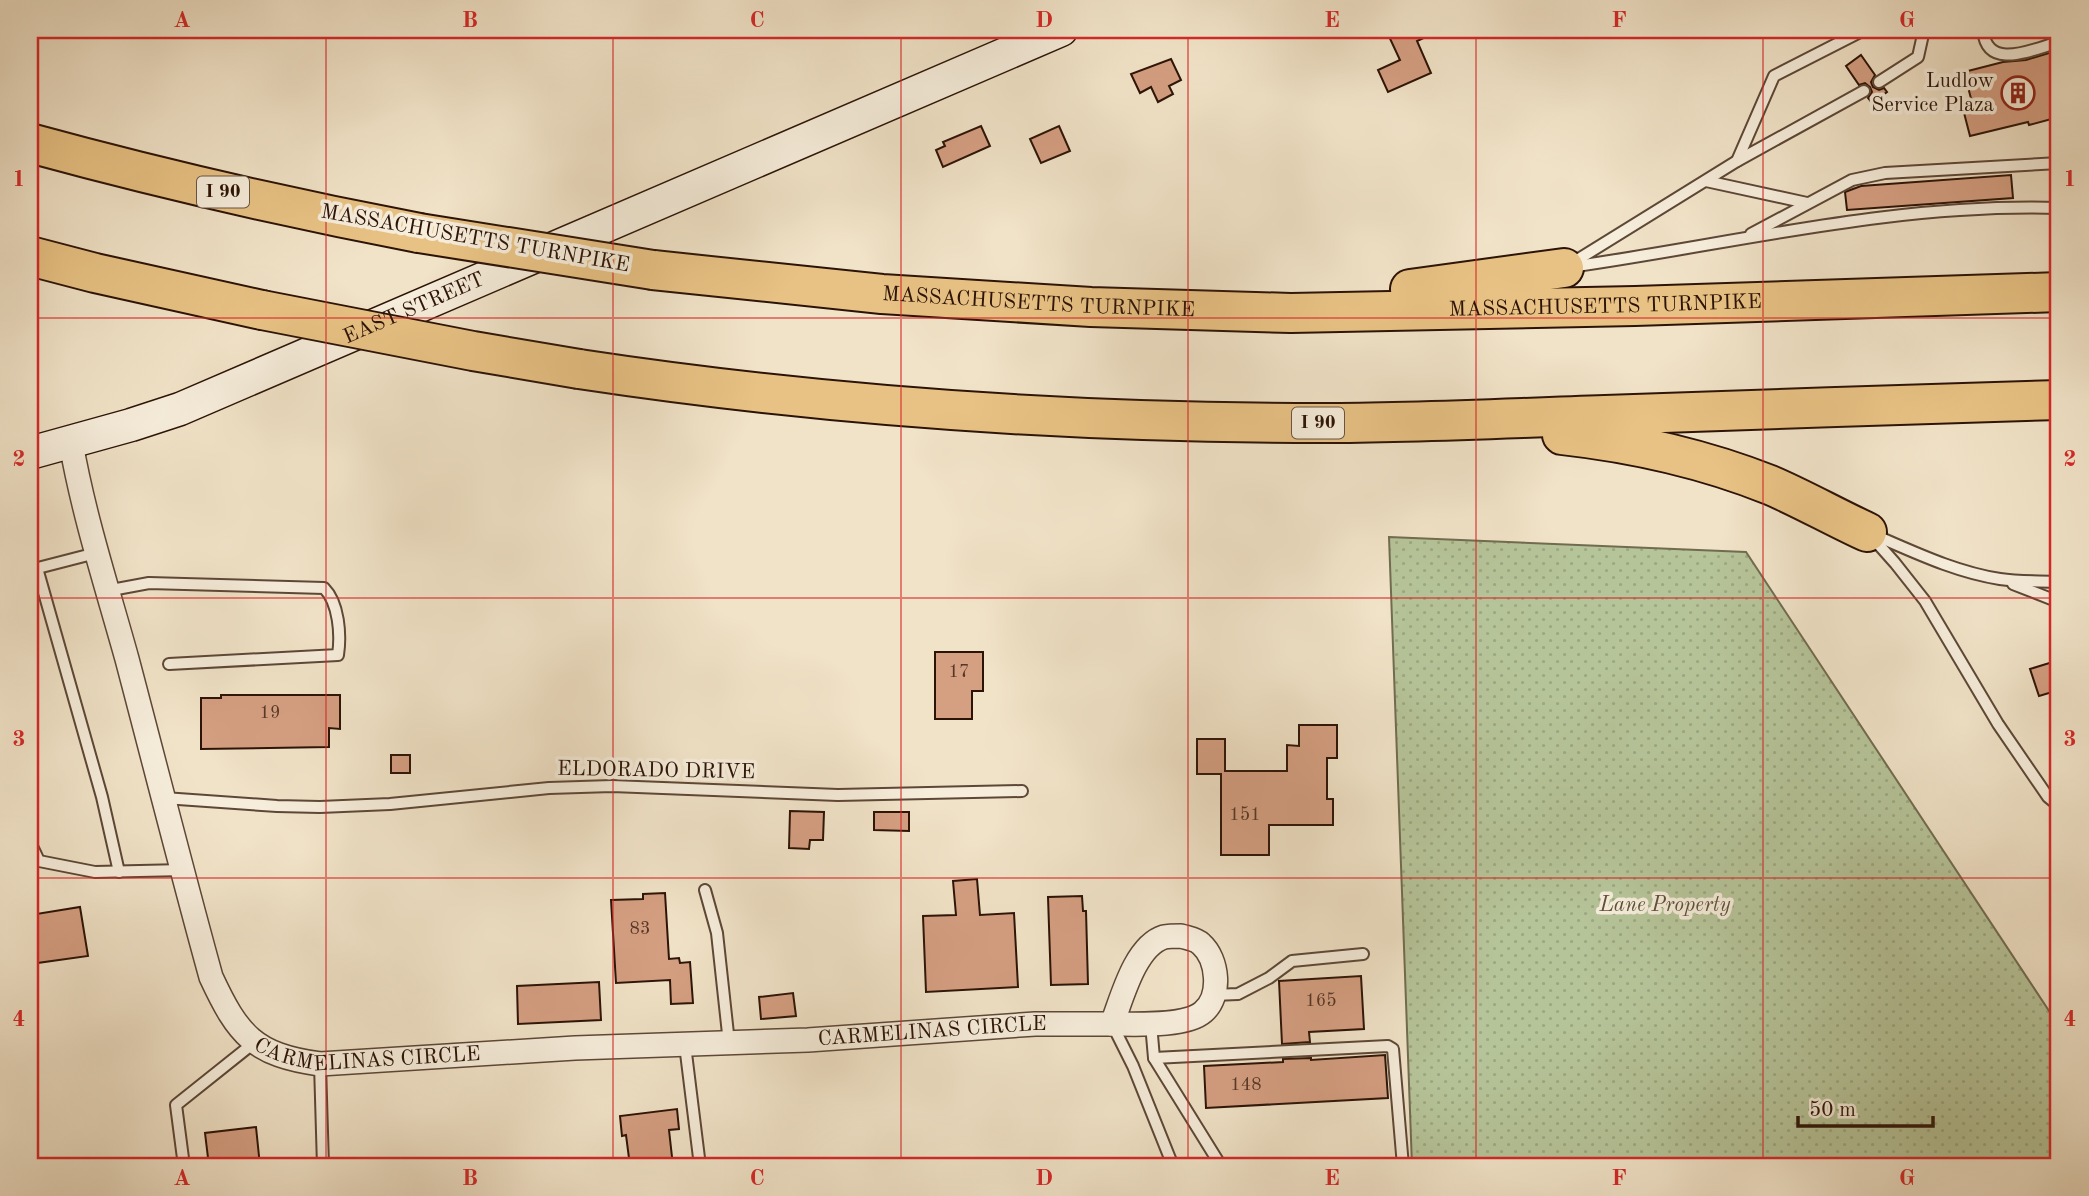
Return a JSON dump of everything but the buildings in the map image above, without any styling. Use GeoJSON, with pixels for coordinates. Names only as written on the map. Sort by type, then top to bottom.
{"type":"FeatureCollection","features":[{"type":"Feature","properties":{"kind":"highway","name":"MASSACHUSETTS TURNPIKE"},"geometry":{"type":"LineString","coordinates":[[30,143],[203,188],[419,233],[653,270],[882,294],[1091,307],[1291,313],[1649,306],[2059,292]]}},
{"type":"Feature","properties":{"kind":"highway","name":"I 90"},"geometry":{"type":"LineString","coordinates":[[30,256],[262,310],[473,352],[651,380],[788,396],[979,411],[1084,418],[1246,422],[1417,421],[2059,400]]}},
{"type":"Feature","properties":{"kind":"highway"},"geometry":{"type":"LineString","coordinates":[[1091,307],[1429,287],[1564,268]]}},
{"type":"Feature","properties":{"kind":"highway"},"geometry":{"type":"LineString","coordinates":[[1417,421],[1603,439],[1646,446],[1688,457],[1768,485],[1867,531]]}},
{"type":"Feature","properties":{"kind":"main road","name":"EAST STREET"},"geometry":{"type":"LineString","coordinates":[[30,453],[180,409],[1061,30]]}},
{"type":"Feature","properties":{"kind":"street","name":"CARMELINAS CIRCLE"},"geometry":{"type":"LineString","coordinates":[[71,443],[96,553],[211,977],[226,1009],[240,1030],[279,1055],[320,1064],[575,1048],[934,1032],[1035,1024],[1151,1024],[1187,1019],[1203,1012],[1213,995]]}},
{"type":"Feature","properties":{"kind":"street"},"geometry":{"type":"LineString","coordinates":[[1112,1024],[1135,966],[1146,949],[1163,937],[1181,936],[1200,942],[1213,960],[1216,978],[1213,995]]}},
{"type":"Feature","properties":{"kind":"lane"},"geometry":{"type":"LineString","coordinates":[[1737,161],[1774,76],[1864,30]]}},
{"type":"Feature","properties":{"kind":"lane"},"geometry":{"type":"LineString","coordinates":[[1879,82],[1918,57],[1924,30]]}},
{"type":"Feature","properties":{"kind":"lane"},"geometry":{"type":"LineString","coordinates":[[1983,30],[1986,44],[1993,52],[2005,56],[2059,42]]}},
{"type":"Feature","properties":{"kind":"lane"},"geometry":{"type":"LineString","coordinates":[[1564,268],[1737,161],[1864,91]]}},
{"type":"Feature","properties":{"kind":"lane"},"geometry":{"type":"LineString","coordinates":[[1740,239],[1852,180],[1885,173],[2059,163]]}},
{"type":"Feature","properties":{"kind":"lane"},"geometry":{"type":"LineString","coordinates":[[1706,180],[1807,203]]}},
{"type":"Feature","properties":{"kind":"lane"},"geometry":{"type":"LineString","coordinates":[[1564,268],[1673,253],[1868,218],[1932,212],[2059,208]]}},
{"type":"Feature","properties":{"kind":"lane"},"geometry":{"type":"LineString","coordinates":[[1867,531],[1935,562],[1974,574],[2000,579],[2059,582]]}},
{"type":"Feature","properties":{"kind":"lane"},"geometry":{"type":"LineString","coordinates":[[1867,531],[1925,601],[1998,724],[2048,797],[2059,806]]}},
{"type":"Feature","properties":{"kind":"lane"},"geometry":{"type":"LineString","coordinates":[[96,553],[33,569],[102,797],[119,872]]}},
{"type":"Feature","properties":{"kind":"lane"},"geometry":{"type":"LineString","coordinates":[[2000,579],[2059,602]]}},
{"type":"Feature","properties":{"kind":"lane"},"geometry":{"type":"LineString","coordinates":[[106,591],[149,583],[241,584],[324,588],[331,594],[336,610],[338,655],[169,664]]}},
{"type":"Feature","properties":{"kind":"lane","name":"ELDORADO DRIVE"},"geometry":{"type":"LineString","coordinates":[[164,798],[320,807],[390,804],[549,788],[612,786],[838,795],[1022,791]]}},
{"type":"Feature","properties":{"kind":"lane"},"geometry":{"type":"LineString","coordinates":[[30,842],[39,861],[75,870],[184,870]]}},
{"type":"Feature","properties":{"kind":"lane"},"geometry":{"type":"LineString","coordinates":[[705,890],[717,933],[729,1043]]}},
{"type":"Feature","properties":{"kind":"lane"},"geometry":{"type":"LineString","coordinates":[[1213,995],[1238,994],[1269,978],[1292,961],[1363,954]]}},
{"type":"Feature","properties":{"kind":"lane"},"geometry":{"type":"LineString","coordinates":[[1112,1024],[1133,1066],[1173,1166]]}},
{"type":"Feature","properties":{"kind":"lane"},"geometry":{"type":"LineString","coordinates":[[1151,1024],[1154,1058],[1221,1166]]}},
{"type":"Feature","properties":{"kind":"lane"},"geometry":{"type":"LineString","coordinates":[[184,1166],[176,1105],[255,1042]]}},
{"type":"Feature","properties":{"kind":"lane"},"geometry":{"type":"LineString","coordinates":[[685,1045],[700,1166]]}},
{"type":"Feature","properties":{"kind":"lane"},"geometry":{"type":"LineString","coordinates":[[1154,1058],[1388,1046],[1393,1049],[1403,1166]]}},
{"type":"Feature","properties":{"kind":"lane"},"geometry":{"type":"LineString","coordinates":[[320,1064],[323,1166]]}},
{"type":"Feature","properties":{"kind":"green space","name":"Lane Property"},"geometry":{"type":"Polygon","coordinates":[[[1389,537],[1746,552],[2059,1026],[2059,1166],[1412,1166],[1389,537]]]}},
{"type":"Feature","properties":{"kind":"place","name":"Ludlow Service Plaza"},"geometry":{"type":"Point","coordinates":[2018,93]}}]}
